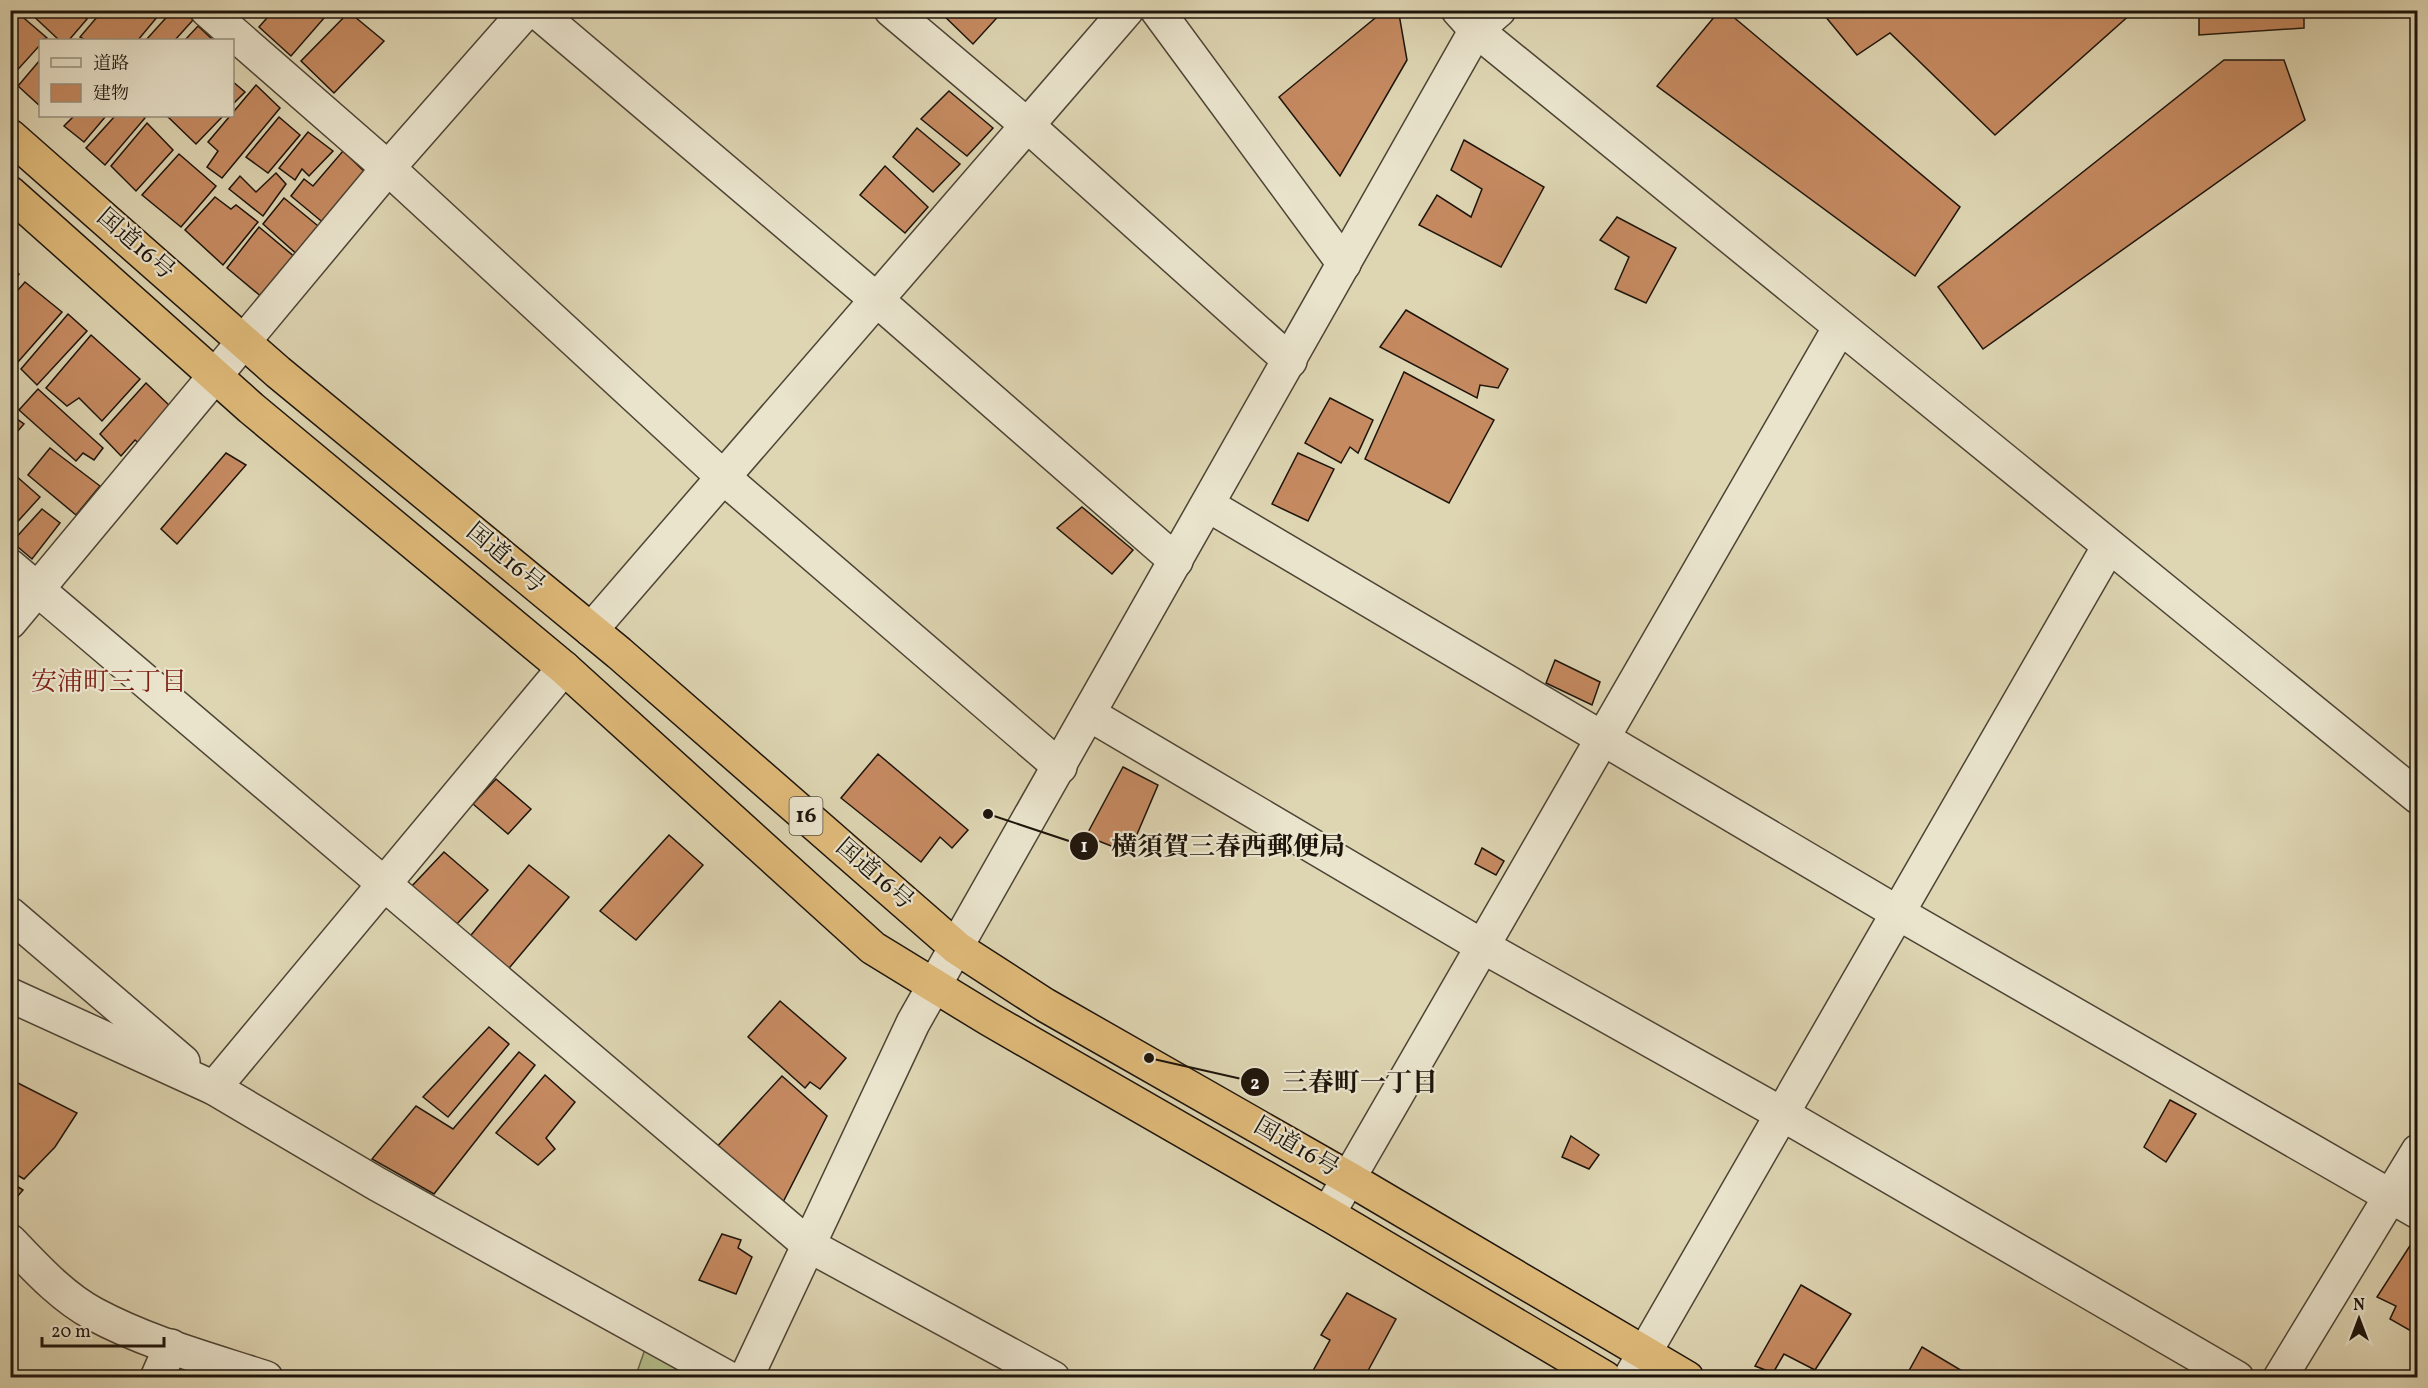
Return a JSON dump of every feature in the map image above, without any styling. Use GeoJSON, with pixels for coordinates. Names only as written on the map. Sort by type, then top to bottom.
{"type":"FeatureCollection","features":[{"type":"Feature","properties":{"kind":"highway","name":"国道16号"},"geometry":{"type":"LineString","coordinates":[[10,136],[297,387],[591,630],[957,948],[1045,1005],[1348,1178],[1637,1365],[1687,1377]]}},
{"type":"Feature","properties":{"kind":"highway","name":"国道16号"},"geometry":{"type":"LineString","coordinates":[[10,193],[251,408],[564,668],[873,948],[989,1019],[1605,1377]]}},
{"type":"Feature","properties":{"kind":"street"},"geometry":{"type":"LineString","coordinates":[[207,10],[388,168],[723,477],[1060,767]]}},
{"type":"Feature","properties":{"kind":"street"},"geometry":{"type":"LineString","coordinates":[[10,622],[388,168],[527,10]]}},
{"type":"Feature","properties":{"kind":"street"},"geometry":{"type":"LineString","coordinates":[[536,10],[877,300],[1176,561]]}},
{"type":"Feature","properties":{"kind":"street"},"geometry":{"type":"LineString","coordinates":[[891,10],[1027,126],[1290,361]]}},
{"type":"Feature","properties":{"kind":"street"},"geometry":{"type":"LineString","coordinates":[[591,630],[1127,10]]}},
{"type":"Feature","properties":{"kind":"street"},"geometry":{"type":"LineString","coordinates":[[1157,10],[1344,264]]}},
{"type":"Feature","properties":{"kind":"street"},"geometry":{"type":"LineString","coordinates":[[746,1377],[810,1246],[913,1023],[1290,361],[1478,17],[1840,327],[2418,797]]}},
{"type":"Feature","properties":{"kind":"street"},"geometry":{"type":"LineString","coordinates":[[1328,1214],[1840,327]]}},
{"type":"Feature","properties":{"kind":"street"},"geometry":{"type":"LineString","coordinates":[[1208,505],[1898,914],[2404,1204]]}},
{"type":"Feature","properties":{"kind":"street"},"geometry":{"type":"LineString","coordinates":[[1637,1365],[2109,546]]}},
{"type":"Feature","properties":{"kind":"street"},"geometry":{"type":"LineString","coordinates":[[10,566],[810,1246],[1053,1377]]}},
{"type":"Feature","properties":{"kind":"street"},"geometry":{"type":"LineString","coordinates":[[214,1088],[564,668]]}},
{"type":"Feature","properties":{"kind":"street"},"geometry":{"type":"LineString","coordinates":[[1089,714],[1482,946],[1782,1114],[2237,1377]]}},
{"type":"Feature","properties":{"kind":"street"},"geometry":{"type":"LineString","coordinates":[[10,915],[214,1088]]}},
{"type":"Feature","properties":{"kind":"street"},"geometry":{"type":"LineString","coordinates":[[10,994],[214,1088],[376,1184],[728,1377]]}},
{"type":"Feature","properties":{"kind":"street"},"geometry":{"type":"LineString","coordinates":[[2280,1377],[2404,1204],[2418,1151]]}},
{"type":"Feature","properties":{"kind":"street"},"geometry":{"type":"LineString","coordinates":[[10,1241],[42,1275],[92,1313],[171,1346],[266,1377]]}},
{"type":"Feature","properties":{"kind":"street"},"geometry":{"type":"LineString","coordinates":[[157,1377],[171,1346]]}},
{"type":"Feature","properties":{"kind":"green space"},"geometry":{"type":"Polygon","coordinates":[[[645,1349],[688,1372],[690,1377],[635,1378],[645,1349]]]}},
{"type":"Feature","properties":{"kind":"building"},"geometry":{"type":"Polygon","coordinates":[[[27,10],[77,10],[87,19],[70,39],[58,39],[27,10]]]}},
{"type":"Feature","properties":{"kind":"building"},"geometry":{"type":"Polygon","coordinates":[[[83,10],[95,10],[90,16],[83,10]]]}},
{"type":"Feature","properties":{"kind":"building"},"geometry":{"type":"Polygon","coordinates":[[[103,10],[163,10],[139,39],[83,39],[80,37],[103,10]]]}},
{"type":"Feature","properties":{"kind":"building"},"geometry":{"type":"Polygon","coordinates":[[[173,10],[183,10],[193,20],[176,39],[147,39],[173,10]]]}},
{"type":"Feature","properties":{"kind":"building"},"geometry":{"type":"Polygon","coordinates":[[[274,10],[331,10],[291,56],[259,27],[274,10]]]}},
{"type":"Feature","properties":{"kind":"building"},"geometry":{"type":"Polygon","coordinates":[[[938,10],[1004,10],[973,44],[938,10]]]}},
{"type":"Feature","properties":{"kind":"building"},"geometry":{"type":"Polygon","coordinates":[[[1385,10],[1396,10],[1399,14],[1407,60],[1340,176],[1279,97],[1385,10]]]}},
{"type":"Feature","properties":{"kind":"building"},"geometry":{"type":"Polygon","coordinates":[[[1720,10],[1725,10],[1960,207],[1915,276],[1657,86],[1720,10]]]}},
{"type":"Feature","properties":{"kind":"building"},"geometry":{"type":"Polygon","coordinates":[[[1820,10],[2129,10],[2132,13],[1995,135],[1890,33],[1857,55],[1820,10]]]}},
{"type":"Feature","properties":{"kind":"building"},"geometry":{"type":"Polygon","coordinates":[[[2199,10],[2304,10],[2304,28],[2199,35],[2199,10]]]}},
{"type":"Feature","properties":{"kind":"building"},"geometry":{"type":"Polygon","coordinates":[[[349,12],[384,41],[334,93],[301,61],[349,12]]]}},
{"type":"Feature","properties":{"kind":"building"},"geometry":{"type":"Polygon","coordinates":[[[18,13],[47,38],[39,39],[39,46],[12,76],[10,21],[18,13]]]}},
{"type":"Feature","properties":{"kind":"building"},"geometry":{"type":"Polygon","coordinates":[[[198,26],[212,39],[186,39],[198,26]]]}},
{"type":"Feature","properties":{"kind":"building"},"geometry":{"type":"Polygon","coordinates":[[[2224,60],[2284,60],[2305,120],[1983,349],[1938,287],[2224,60]]]}},
{"type":"Feature","properties":{"kind":"building"},"geometry":{"type":"Polygon","coordinates":[[[39,61],[39,105],[18,86],[39,61]]]}},
{"type":"Feature","properties":{"kind":"building"},"geometry":{"type":"Polygon","coordinates":[[[234,83],[245,92],[234,103],[234,83]]]}},
{"type":"Feature","properties":{"kind":"building"},"geometry":{"type":"Polygon","coordinates":[[[256,85],[280,108],[222,178],[207,167],[218,151],[208,142],[229,117],[234,117],[234,111],[256,85]]]}},
{"type":"Feature","properties":{"kind":"building"},"geometry":{"type":"Polygon","coordinates":[[[949,91],[993,128],[967,156],[921,119],[949,91]]]}},
{"type":"Feature","properties":{"kind":"building"},"geometry":{"type":"Polygon","coordinates":[[[73,117],[105,117],[84,142],[64,126],[73,117]]]}},
{"type":"Feature","properties":{"kind":"building"},"geometry":{"type":"Polygon","coordinates":[[[114,117],[145,118],[105,165],[86,148],[114,117]]]}},
{"type":"Feature","properties":{"kind":"building"},"geometry":{"type":"Polygon","coordinates":[[[168,117],[222,117],[196,144],[168,117]]]}},
{"type":"Feature","properties":{"kind":"building"},"geometry":{"type":"Polygon","coordinates":[[[279,117],[300,135],[268,173],[246,157],[279,117]]]}},
{"type":"Feature","properties":{"kind":"building"},"geometry":{"type":"Polygon","coordinates":[[[147,123],[173,150],[136,191],[111,166],[147,123]]]}},
{"type":"Feature","properties":{"kind":"building"},"geometry":{"type":"Polygon","coordinates":[[[917,128],[960,164],[933,192],[893,157],[917,128]]]}},
{"type":"Feature","properties":{"kind":"building"},"geometry":{"type":"Polygon","coordinates":[[[308,132],[333,151],[309,176],[302,169],[295,180],[279,168],[308,132]]]}},
{"type":"Feature","properties":{"kind":"building"},"geometry":{"type":"Polygon","coordinates":[[[1464,140],[1544,187],[1501,267],[1419,225],[1437,195],[1471,217],[1482,189],[1451,170],[1464,140]]]}},
{"type":"Feature","properties":{"kind":"building"},"geometry":{"type":"Polygon","coordinates":[[[343,151],[368,175],[326,225],[291,196],[304,179],[313,186],[343,151]]]}},
{"type":"Feature","properties":{"kind":"building"},"geometry":{"type":"Polygon","coordinates":[[[179,154],[216,186],[181,227],[142,195],[179,154]]]}},
{"type":"Feature","properties":{"kind":"building"},"geometry":{"type":"Polygon","coordinates":[[[885,166],[928,207],[905,233],[860,195],[885,166]]]}},
{"type":"Feature","properties":{"kind":"building"},"geometry":{"type":"Polygon","coordinates":[[[276,173],[286,184],[263,216],[229,189],[240,176],[256,192],[276,173]]]}},
{"type":"Feature","properties":{"kind":"building"},"geometry":{"type":"Polygon","coordinates":[[[215,197],[231,209],[236,205],[258,222],[223,265],[185,230],[215,197]]]}},
{"type":"Feature","properties":{"kind":"building"},"geometry":{"type":"Polygon","coordinates":[[[284,198],[323,230],[300,257],[263,224],[284,198]]]}},
{"type":"Feature","properties":{"kind":"building"},"geometry":{"type":"Polygon","coordinates":[[[1617,217],[1676,248],[1646,303],[1615,289],[1629,257],[1600,240],[1617,217]]]}},
{"type":"Feature","properties":{"kind":"building"},"geometry":{"type":"Polygon","coordinates":[[[259,227],[296,258],[263,298],[227,268],[259,227]]]}},
{"type":"Feature","properties":{"kind":"building"},"geometry":{"type":"Polygon","coordinates":[[[10,266],[19,274],[10,286],[10,266]]]}},
{"type":"Feature","properties":{"kind":"building"},"geometry":{"type":"Polygon","coordinates":[[[25,282],[62,312],[10,371],[10,299],[25,282]]]}},
{"type":"Feature","properties":{"kind":"building"},"geometry":{"type":"Polygon","coordinates":[[[1406,310],[1508,369],[1498,388],[1480,385],[1477,398],[1380,347],[1406,310]]]}},
{"type":"Feature","properties":{"kind":"building"},"geometry":{"type":"Polygon","coordinates":[[[68,314],[87,331],[37,385],[21,369],[68,314]]]}},
{"type":"Feature","properties":{"kind":"building"},"geometry":{"type":"Polygon","coordinates":[[[91,335],[140,379],[102,421],[79,398],[67,406],[46,388],[91,335]]]}},
{"type":"Feature","properties":{"kind":"building"},"geometry":{"type":"Polygon","coordinates":[[[1404,372],[1494,420],[1449,503],[1365,459],[1404,372]]]}},
{"type":"Feature","properties":{"kind":"building"},"geometry":{"type":"Polygon","coordinates":[[[146,383],[171,407],[141,445],[135,440],[121,456],[100,434],[146,383]]]}},
{"type":"Feature","properties":{"kind":"building"},"geometry":{"type":"Polygon","coordinates":[[[38,389],[103,448],[94,460],[83,453],[76,461],[19,410],[38,389]]]}},
{"type":"Feature","properties":{"kind":"building"},"geometry":{"type":"Polygon","coordinates":[[[1330,398],[1373,420],[1358,453],[1350,447],[1341,463],[1305,443],[1330,398]]]}},
{"type":"Feature","properties":{"kind":"building"},"geometry":{"type":"Polygon","coordinates":[[[10,414],[24,424],[10,440],[10,414]]]}},
{"type":"Feature","properties":{"kind":"building"},"geometry":{"type":"Polygon","coordinates":[[[50,448],[100,486],[76,515],[28,475],[50,448]]]}},
{"type":"Feature","properties":{"kind":"building"},"geometry":{"type":"Polygon","coordinates":[[[226,453],[246,465],[177,544],[161,529],[226,453]]]}},
{"type":"Feature","properties":{"kind":"building"},"geometry":{"type":"Polygon","coordinates":[[[1298,453],[1334,469],[1308,521],[1272,504],[1298,453]]]}},
{"type":"Feature","properties":{"kind":"building"},"geometry":{"type":"Polygon","coordinates":[[[15,475],[40,497],[10,530],[10,480],[15,475]]]}},
{"type":"Feature","properties":{"kind":"building"},"geometry":{"type":"Polygon","coordinates":[[[1082,507],[1133,550],[1112,574],[1057,528],[1082,507]]]}},
{"type":"Feature","properties":{"kind":"building"},"geometry":{"type":"Polygon","coordinates":[[[42,509],[60,523],[32,559],[12,542],[42,509]]]}},
{"type":"Feature","properties":{"kind":"building"},"geometry":{"type":"Polygon","coordinates":[[[1555,660],[1600,682],[1592,705],[1546,683],[1555,660]]]}},
{"type":"Feature","properties":{"kind":"building"},"geometry":{"type":"Polygon","coordinates":[[[878,754],[968,830],[952,848],[940,837],[921,862],[841,798],[878,754]]]}},
{"type":"Feature","properties":{"kind":"building"},"geometry":{"type":"Polygon","coordinates":[[[1123,767],[1158,785],[1129,853],[1086,836],[1123,767]]]}},
{"type":"Feature","properties":{"kind":"building"},"geometry":{"type":"Polygon","coordinates":[[[496,779],[531,809],[508,834],[473,804],[496,779]]]}},
{"type":"Feature","properties":{"kind":"building"},"geometry":{"type":"Polygon","coordinates":[[[669,835],[703,865],[636,940],[600,911],[669,835]]]}},
{"type":"Feature","properties":{"kind":"building"},"geometry":{"type":"Polygon","coordinates":[[[1482,848],[1504,861],[1496,875],[1475,864],[1482,848]]]}},
{"type":"Feature","properties":{"kind":"building"},"geometry":{"type":"Polygon","coordinates":[[[444,852],[488,890],[456,925],[411,887],[444,852]]]}},
{"type":"Feature","properties":{"kind":"building"},"geometry":{"type":"Polygon","coordinates":[[[529,865],[569,897],[505,973],[467,940],[529,865]]]}},
{"type":"Feature","properties":{"kind":"building"},"geometry":{"type":"Polygon","coordinates":[[[780,1001],[846,1058],[820,1089],[810,1082],[805,1088],[748,1037],[780,1001]]]}},
{"type":"Feature","properties":{"kind":"building"},"geometry":{"type":"Polygon","coordinates":[[[489,1027],[509,1044],[448,1117],[423,1097],[489,1027]]]}},
{"type":"Feature","properties":{"kind":"building"},"geometry":{"type":"Polygon","coordinates":[[[519,1052],[535,1065],[434,1194],[372,1159],[416,1106],[453,1129],[519,1052]]]}},
{"type":"Feature","properties":{"kind":"building"},"geometry":{"type":"Polygon","coordinates":[[[545,1075],[575,1102],[546,1138],[555,1149],[538,1165],[496,1133],[545,1075]]]}},
{"type":"Feature","properties":{"kind":"building"},"geometry":{"type":"Polygon","coordinates":[[[782,1076],[827,1116],[780,1208],[714,1150],[782,1076]]]}},
{"type":"Feature","properties":{"kind":"building"},"geometry":{"type":"Polygon","coordinates":[[[10,1079],[77,1113],[55,1147],[24,1179],[10,1171],[10,1079]]]}},
{"type":"Feature","properties":{"kind":"building"},"geometry":{"type":"Polygon","coordinates":[[[2170,1100],[2196,1114],[2166,1162],[2144,1147],[2170,1100]]]}},
{"type":"Feature","properties":{"kind":"building"},"geometry":{"type":"Polygon","coordinates":[[[1571,1136],[1599,1155],[1589,1169],[1562,1157],[1571,1136]]]}},
{"type":"Feature","properties":{"kind":"building"},"geometry":{"type":"Polygon","coordinates":[[[10,1182],[23,1190],[10,1205],[10,1182]]]}},
{"type":"Feature","properties":{"kind":"building"},"geometry":{"type":"Polygon","coordinates":[[[722,1234],[741,1240],[738,1248],[752,1257],[736,1294],[699,1280],[722,1234]]]}},
{"type":"Feature","properties":{"kind":"building"},"geometry":{"type":"Polygon","coordinates":[[[2415,1238],[2418,1239],[2418,1335],[2390,1319],[2396,1306],[2377,1297],[2415,1238]]]}},
{"type":"Feature","properties":{"kind":"building"},"geometry":{"type":"Polygon","coordinates":[[[1801,1285],[1851,1314],[1815,1370],[1784,1354],[1773,1373],[1755,1366],[1801,1285]]]}},
{"type":"Feature","properties":{"kind":"building"},"geometry":{"type":"Polygon","coordinates":[[[1347,1293],[1396,1319],[1364,1378],[1309,1378],[1330,1340],[1321,1335],[1347,1293]]]}},
{"type":"Feature","properties":{"kind":"building"},"geometry":{"type":"Polygon","coordinates":[[[1922,1347],[1974,1378],[1905,1378],[1922,1347]]]}},
{"type":"Feature","properties":{"kind":"place","name":"横須賀三春西郵便局"},"geometry":{"type":"Point","coordinates":[988,814]}},
{"type":"Feature","properties":{"kind":"place","name":"三春町一丁目"},"geometry":{"type":"Point","coordinates":[1149,1058]}},
{"type":"Feature","properties":{"kind":"district","name":"安浦町三丁目"},"geometry":{"type":"Point","coordinates":[109,683]}}]}
